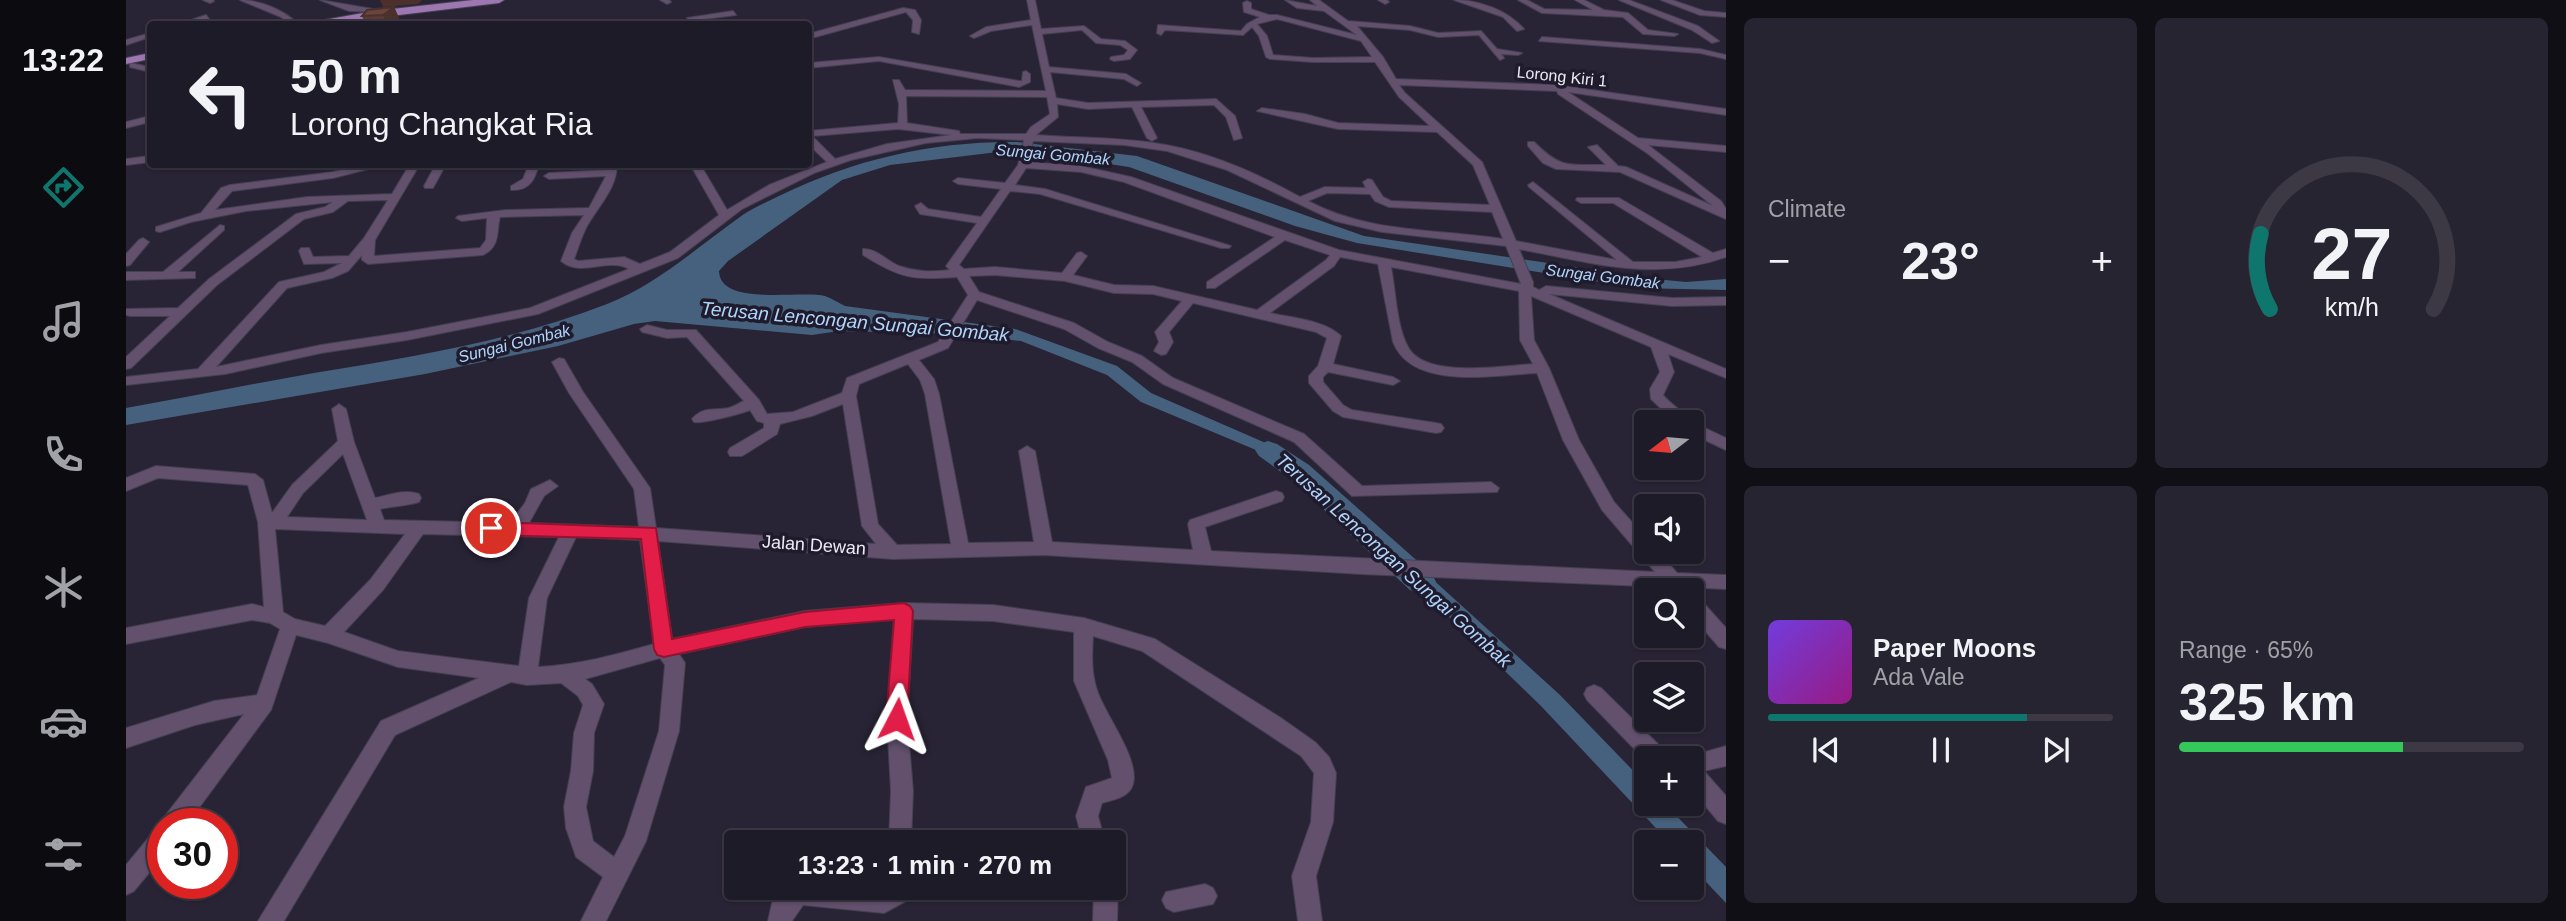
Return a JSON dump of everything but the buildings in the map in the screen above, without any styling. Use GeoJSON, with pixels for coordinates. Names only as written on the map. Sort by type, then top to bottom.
{"type":"FeatureCollection","features":[{"type":"Feature","properties":{"kind":"main road"},"geometry":{"type":"LineString","coordinates":[[330,21],[375,10],[473,0]]}},
{"type":"Feature","properties":{"kind":"main road"},"geometry":{"type":"LineString","coordinates":[[330,21],[499,0]]}},
{"type":"Feature","properties":{"kind":"main road"},"geometry":{"type":"LineString","coordinates":[[128,65],[147,61]]}},
{"type":"Feature","properties":{"kind":"street"},"geometry":{"type":"LineString","coordinates":[[244,0],[284,15],[290,21]]}},
{"type":"Feature","properties":{"kind":"street"},"geometry":{"type":"LineString","coordinates":[[324,0],[345,8],[375,10]]}},
{"type":"Feature","properties":{"kind":"street"},"geometry":{"type":"LineString","coordinates":[[1031,0],[1055,115],[1034,129],[1023,162],[952,265],[960,272],[974,295],[1069,326],[1103,345],[1137,359],[1168,382],[1299,438],[1358,492],[1491,488]]}},
{"type":"Feature","properties":{"kind":"street"},"geometry":{"type":"LineString","coordinates":[[1289,0],[1300,6],[1326,9]]}},
{"type":"Feature","properties":{"kind":"street"},"geometry":{"type":"LineString","coordinates":[[1314,0],[1357,29],[1380,59],[1402,95],[1478,164],[1515,248],[1525,285],[1527,340],[1588,474],[1608,506],[1634,536]]}},
{"type":"Feature","properties":{"kind":"street"},"geometry":{"type":"LineString","coordinates":[[1458,0],[1471,9],[1506,15],[1520,29]]}},
{"type":"Feature","properties":{"kind":"street"},"geometry":{"type":"LineString","coordinates":[[1522,0],[1542,11],[1624,15],[1646,32],[1674,34]]}},
{"type":"Feature","properties":{"kind":"street"},"geometry":{"type":"LineString","coordinates":[[1579,0],[1600,13]]}},
{"type":"Feature","properties":{"kind":"street"},"geometry":{"type":"LineString","coordinates":[[1623,0],[1695,28],[1714,41]]}},
{"type":"Feature","properties":{"kind":"street"},"geometry":{"type":"LineString","coordinates":[[1665,0],[1703,13],[1726,15]]}},
{"type":"Feature","properties":{"kind":"street"},"geometry":{"type":"LineString","coordinates":[[1247,3],[1247,10],[1266,17],[1286,18],[1364,39]]}},
{"type":"Feature","properties":{"kind":"street"},"geometry":{"type":"LineString","coordinates":[[1705,3],[1716,7],[1724,5]]}},
{"type":"Feature","properties":{"kind":"street"},"geometry":{"type":"LineString","coordinates":[[330,21],[345,8]]}},
{"type":"Feature","properties":{"kind":"street"},"geometry":{"type":"LineString","coordinates":[[694,21],[691,18],[732,9],[725,21]]}},
{"type":"Feature","properties":{"kind":"street"},"geometry":{"type":"LineString","coordinates":[[812,36],[906,10],[912,12],[917,20],[916,32]]}},
{"type":"Feature","properties":{"kind":"street"},"geometry":{"type":"LineString","coordinates":[[193,21],[206,17]]}},
{"type":"Feature","properties":{"kind":"street"},"geometry":{"type":"LineString","coordinates":[[1161,33],[1161,27],[1243,33],[1253,23],[1266,17]]}},
{"type":"Feature","properties":{"kind":"street"},"geometry":{"type":"LineString","coordinates":[[974,36],[989,29],[1036,22]]}},
{"type":"Feature","properties":{"kind":"street"},"geometry":{"type":"LineString","coordinates":[[1253,23],[1263,36],[1270,57],[1313,60],[1380,59]]}},
{"type":"Feature","properties":{"kind":"street"},"geometry":{"type":"LineString","coordinates":[[1347,23],[1410,29],[1438,35],[1478,29],[1497,55],[1518,53]]}},
{"type":"Feature","properties":{"kind":"street"},"geometry":{"type":"LineString","coordinates":[[1039,32],[1084,28],[1099,41],[1122,43],[1133,50],[1127,57],[1114,59]]}},
{"type":"Feature","properties":{"kind":"street"},"geometry":{"type":"LineString","coordinates":[[126,43],[147,36]]}},
{"type":"Feature","properties":{"kind":"street"},"geometry":{"type":"LineString","coordinates":[[1542,39],[1700,51],[1726,57]]}},
{"type":"Feature","properties":{"kind":"street"},"geometry":{"type":"LineString","coordinates":[[1598,44],[1605,51]]}},
{"type":"Feature","properties":{"kind":"street"},"geometry":{"type":"LineString","coordinates":[[126,49],[147,47]]}},
{"type":"Feature","properties":{"kind":"street"},"geometry":{"type":"LineString","coordinates":[[812,66],[879,59],[1019,84],[1026,82],[1026,74]]}},
{"type":"Feature","properties":{"kind":"street"},"geometry":{"type":"LineString","coordinates":[[1044,59],[1075,62],[1077,72]]}},
{"type":"Feature","properties":{"kind":"street"},"geometry":{"type":"LineString","coordinates":[[1008,71],[1026,74],[1077,72],[1126,77],[1137,83]]}},
{"type":"Feature","properties":{"kind":"street"},"geometry":{"type":"LineString","coordinates":[[896,82],[903,93],[902,128]]}},
{"type":"Feature","properties":{"kind":"street","name":"Lorong Kiri 1"},"geometry":{"type":"LineString","coordinates":[[1395,82],[1556,88],[1726,112]]}},
{"type":"Feature","properties":{"kind":"street"},"geometry":{"type":"LineString","coordinates":[[1556,88],[1677,171],[1722,206],[1725,216]]}},
{"type":"Feature","properties":{"kind":"street"},"geometry":{"type":"LineString","coordinates":[[903,93],[1051,97],[1088,106],[1207,100],[1216,102],[1230,116],[1237,138]]}},
{"type":"Feature","properties":{"kind":"street"},"geometry":{"type":"LineString","coordinates":[[1135,105],[1152,138]]}},
{"type":"Feature","properties":{"kind":"street"},"geometry":{"type":"LineString","coordinates":[[1262,111],[1305,117],[1338,126],[1439,129]]}},
{"type":"Feature","properties":{"kind":"street"},"geometry":{"type":"LineString","coordinates":[[126,125],[147,120]]}},
{"type":"Feature","properties":{"kind":"street"},"geometry":{"type":"LineString","coordinates":[[812,135],[854,128],[902,128],[949,130],[967,136]]}},
{"type":"Feature","properties":{"kind":"street"},"geometry":{"type":"LineString","coordinates":[[126,381],[202,373],[533,311],[674,255],[690,241],[772,186],[832,161],[967,136],[1130,143],[1180,150],[1219,164],[1331,216],[1360,224],[1515,248],[1629,264],[1686,265],[1714,259],[1726,253]]}},
{"type":"Feature","properties":{"kind":"street"},"geometry":{"type":"LineString","coordinates":[[812,140],[832,161]]}},
{"type":"Feature","properties":{"kind":"street"},"geometry":{"type":"LineString","coordinates":[[1636,141],[1721,149],[1726,158]]}},
{"type":"Feature","properties":{"kind":"street"},"geometry":{"type":"LineString","coordinates":[[1531,144],[1547,161],[1560,167],[1614,168],[1633,173],[1725,216]]}},
{"type":"Feature","properties":{"kind":"street"},"geometry":{"type":"LineString","coordinates":[[1593,147],[1614,168]]}},
{"type":"Feature","properties":{"kind":"street"},"geometry":{"type":"LineString","coordinates":[[126,162],[147,159]]}},
{"type":"Feature","properties":{"kind":"street"},"geometry":{"type":"LineString","coordinates":[[1023,162],[1080,169],[1128,179],[1338,253],[1525,285],[1726,374]]}},
{"type":"Feature","properties":{"kind":"street"},"geometry":{"type":"LineString","coordinates":[[206,214],[225,190],[230,188],[333,175],[365,168]]}},
{"type":"Feature","properties":{"kind":"street"},"geometry":{"type":"LineString","coordinates":[[202,373],[283,285],[328,275],[344,268],[369,240],[413,168]]}},
{"type":"Feature","properties":{"kind":"street"},"geometry":{"type":"LineString","coordinates":[[429,186],[439,168]]}},
{"type":"Feature","properties":{"kind":"street"},"geometry":{"type":"LineString","coordinates":[[515,188],[528,182],[533,168]]}},
{"type":"Feature","properties":{"kind":"street"},"geometry":{"type":"LineString","coordinates":[[697,168],[714,196],[714,203],[727,216]]}},
{"type":"Feature","properties":{"kind":"street"},"geometry":{"type":"LineString","coordinates":[[613,169],[592,211],[581,226],[567,261],[577,265],[624,261],[639,269]]}},
{"type":"Feature","properties":{"kind":"street"},"geometry":{"type":"LineString","coordinates":[[549,176],[613,169]]}},
{"type":"Feature","properties":{"kind":"street"},"geometry":{"type":"LineString","coordinates":[[1633,173],[1677,171]]}},
{"type":"Feature","properties":{"kind":"street"},"geometry":{"type":"LineString","coordinates":[[958,181],[1041,191],[1083,206],[1225,246]]}},
{"type":"Feature","properties":{"kind":"street"},"geometry":{"type":"LineString","coordinates":[[1533,185],[1629,264]]}},
{"type":"Feature","properties":{"kind":"street"},"geometry":{"type":"LineString","coordinates":[[1299,201],[1325,190],[1371,187],[1379,199],[1389,204],[1496,209]]}},
{"type":"Feature","properties":{"kind":"street"},"geometry":{"type":"LineString","coordinates":[[1597,190],[1714,259]]}},
{"type":"Feature","properties":{"kind":"street"},"geometry":{"type":"LineString","coordinates":[[160,229],[206,214],[346,198],[395,197]]}},
{"type":"Feature","properties":{"kind":"street"},"geometry":{"type":"LineString","coordinates":[[126,365],[213,282],[300,216],[329,210],[346,198]]}},
{"type":"Feature","properties":{"kind":"street"},"geometry":{"type":"LineString","coordinates":[[1581,200],[1615,200]]}},
{"type":"Feature","properties":{"kind":"street"},"geometry":{"type":"LineString","coordinates":[[921,206],[925,212],[932,214],[982,220]]}},
{"type":"Feature","properties":{"kind":"street"},"geometry":{"type":"LineString","coordinates":[[462,218],[592,211]]}},
{"type":"Feature","properties":{"kind":"street"},"geometry":{"type":"LineString","coordinates":[[369,240],[369,260],[483,251],[492,241],[493,218],[496,215]]}},
{"type":"Feature","properties":{"kind":"street"},"geometry":{"type":"LineString","coordinates":[[167,275],[220,228]]}},
{"type":"Feature","properties":{"kind":"street"},"geometry":{"type":"LineString","coordinates":[[1211,285],[1284,236]]}},
{"type":"Feature","properties":{"kind":"street"},"geometry":{"type":"LineString","coordinates":[[126,262],[144,242]]}},
{"type":"Feature","properties":{"kind":"street"},"geometry":{"type":"LineString","coordinates":[[305,251],[308,261],[351,259]]}},
{"type":"Feature","properties":{"kind":"street"},"geometry":{"type":"LineString","coordinates":[[867,252],[891,267],[919,276],[995,271],[1065,277],[1114,289],[1153,290],[1328,332],[1334,337],[1334,342],[1324,362],[1325,367]]}},
{"type":"Feature","properties":{"kind":"street"},"geometry":{"type":"LineString","coordinates":[[1258,316],[1330,263],[1338,253]]}},
{"type":"Feature","properties":{"kind":"street"},"geometry":{"type":"LineString","coordinates":[[1065,277],[1081,257]]}},
{"type":"Feature","properties":{"kind":"street"},"geometry":{"type":"LineString","coordinates":[[1384,262],[1402,349],[1409,358],[1441,372],[1542,368]]}},
{"type":"Feature","properties":{"kind":"street"},"geometry":{"type":"LineString","coordinates":[[126,276],[191,275]]}},
{"type":"Feature","properties":{"kind":"street"},"geometry":{"type":"LineString","coordinates":[[1541,294],[1546,290],[1565,290],[1640,300],[1726,301]]}},
{"type":"Feature","properties":{"kind":"street"},"geometry":{"type":"LineString","coordinates":[[893,552],[870,526],[849,396],[852,381],[943,345],[974,295]]}},
{"type":"Feature","properties":{"kind":"street"},"geometry":{"type":"LineString","coordinates":[[1161,351],[1166,342],[1162,332],[1190,299]]}},
{"type":"Feature","properties":{"kind":"street"},"geometry":{"type":"LineString","coordinates":[[130,312],[180,312]]}},
{"type":"Feature","properties":{"kind":"street"},"geometry":{"type":"LineString","coordinates":[[647,329],[667,334],[691,333],[754,403],[762,418],[772,421],[787,419],[849,396]]}},
{"type":"Feature","properties":{"kind":"street"},"geometry":{"type":"LineString","coordinates":[[1657,344],[1667,372],[1656,396],[1669,410]]}},
{"type":"Feature","properties":{"kind":"street"},"geometry":{"type":"LineString","coordinates":[[909,358],[927,379],[932,394],[961,550]]}},
{"type":"Feature","properties":{"kind":"street"},"geometry":{"type":"LineString","coordinates":[[559,362],[576,393],[642,488],[664,649],[675,663],[669,731],[635,841],[593,921]]}},
{"type":"Feature","properties":{"kind":"street"},"geometry":{"type":"LineString","coordinates":[[1325,367],[1393,381]]}},
{"type":"Feature","properties":{"kind":"street"},"geometry":{"type":"LineString","coordinates":[[1325,367],[1316,376],[1316,383],[1338,408],[1348,414],[1436,428]]}},
{"type":"Feature","properties":{"kind":"street"},"geometry":{"type":"LineString","coordinates":[[699,419],[710,413],[730,413],[754,403]]}},
{"type":"Feature","properties":{"kind":"street"},"geometry":{"type":"LineString","coordinates":[[339,409],[346,442],[378,527]]}},
{"type":"Feature","properties":{"kind":"street"},"geometry":{"type":"LineString","coordinates":[[736,452],[772,430],[772,421]]}},
{"type":"Feature","properties":{"kind":"street"},"geometry":{"type":"LineString","coordinates":[[1704,433],[1726,445]]}},
{"type":"Feature","properties":{"kind":"street"},"geometry":{"type":"LineString","coordinates":[[271,522],[306,480],[346,442]]}},
{"type":"Feature","properties":{"kind":"street"},"geometry":{"type":"LineString","coordinates":[[1027,451],[1044,548]]}},
{"type":"Feature","properties":{"kind":"street"},"geometry":{"type":"LineString","coordinates":[[126,485],[156,472],[255,480],[271,522],[282,621],[264,704],[185,808]]}},
{"type":"Feature","properties":{"kind":"street"},"geometry":{"type":"LineString","coordinates":[[516,528],[533,505],[537,493],[550,486]]}},
{"type":"Feature","properties":{"kind":"street"},"geometry":{"type":"LineString","coordinates":[[1204,558],[1196,524],[1276,496]]}},
{"type":"Feature","properties":{"kind":"street"},"geometry":{"type":"LineString","coordinates":[[370,506],[400,498],[413,498]]}},
{"type":"Feature","properties":{"kind":"street","name":"Jalan Dewan"},"geometry":{"type":"LineString","coordinates":[[271,522],[649,533],[893,552],[1044,548],[1634,581]]}},
{"type":"Feature","properties":{"kind":"street"},"geometry":{"type":"LineString","coordinates":[[328,635],[358,609],[396,562],[418,528]]}},
{"type":"Feature","properties":{"kind":"street"},"geometry":{"type":"LineString","coordinates":[[518,675],[538,598],[571,530]]}},
{"type":"Feature","properties":{"kind":"street"},"geometry":{"type":"LineString","coordinates":[[1658,564],[1671,578]]}},
{"type":"Feature","properties":{"kind":"street","name":"Jalan Dewan"},"geometry":{"type":"LineString","coordinates":[[1704,583],[1726,582]]}},
{"type":"Feature","properties":{"kind":"street"},"geometry":{"type":"LineString","coordinates":[[126,636],[239,614],[282,621],[398,659],[518,675],[564,674],[601,667],[664,649],[805,619],[904,611],[993,613],[1084,626],[1148,645],[1274,725],[1308,749],[1321,764],[1325,773],[1322,822],[1304,877],[1310,921]]}},
{"type":"Feature","properties":{"kind":"street"},"geometry":{"type":"LineString","coordinates":[[900,830],[902,792],[897,719],[904,611]]}},
{"type":"Feature","properties":{"kind":"street"},"geometry":{"type":"LineString","coordinates":[[1704,616],[1726,641]]}},
{"type":"Feature","properties":{"kind":"street"},"geometry":{"type":"LineString","coordinates":[[1084,626],[1083,679],[1094,711],[1125,771],[1123,783],[1114,789],[1094,795],[1087,816],[1091,830]]}},
{"type":"Feature","properties":{"kind":"street"},"geometry":{"type":"LineString","coordinates":[[564,674],[585,690],[594,704],[584,733],[576,807],[577,828],[584,849],[619,874]]}},
{"type":"Feature","properties":{"kind":"street"},"geometry":{"type":"LineString","coordinates":[[271,921],[388,728],[518,675]]}},
{"type":"Feature","properties":{"kind":"street"},"geometry":{"type":"LineString","coordinates":[[1594,694],[1645,746]]}},
{"type":"Feature","properties":{"kind":"street"},"geometry":{"type":"LineString","coordinates":[[126,738],[253,703],[264,704]]}},
{"type":"Feature","properties":{"kind":"street"},"geometry":{"type":"LineString","coordinates":[[1704,761],[1726,756]]}},
{"type":"Feature","properties":{"kind":"street"},"geometry":{"type":"LineString","coordinates":[[1704,788],[1726,813]]}},
{"type":"Feature","properties":{"kind":"street"},"geometry":{"type":"LineString","coordinates":[[126,883],[147,857]]}},
{"type":"Feature","properties":{"kind":"street"},"geometry":{"type":"LineString","coordinates":[[1174,900],[1205,897]]}},
{"type":"Feature","properties":{"kind":"street"},"geometry":{"type":"LineString","coordinates":[[779,921],[781,912],[792,900]]}},
{"type":"Feature","properties":{"kind":"street"},"geometry":{"type":"LineString","coordinates":[[1105,921],[1106,900]]}},
{"type":"Feature","properties":{"kind":"water","name":"Sungai Gombak"},"geometry":{"type":"Polygon","coordinates":[[[1017,142],[1137,156],[1364,236],[1665,280],[1686,282],[1726,279],[1726,290],[1638,288],[1357,243],[1295,226],[1129,167],[1063,157],[998,152],[890,165],[842,180],[728,261],[719,271],[723,282],[732,289],[746,293],[825,296],[845,306],[1015,329],[1117,366],[1151,393],[1275,447],[1301,467],[1293,472],[1268,455],[1141,402],[1107,375],[1021,341],[959,334],[839,331],[812,335],[655,321],[634,324],[558,346],[425,374],[126,425],[126,408],[425,354],[499,338],[571,317],[626,296],[678,263],[744,214],[837,171],[925,149],[1017,142]]]}},
{"type":"Feature","properties":{"kind":"water"},"geometry":{"type":"Polygon","coordinates":[[[1429,576],[1560,695],[1634,772],[1634,805],[1541,706],[1408,577],[1429,576]]]}},
{"type":"Feature","properties":{"kind":"water"},"geometry":{"type":"Polygon","coordinates":[[[1645,816],[1677,816],[1690,830],[1658,830],[1645,816]]]}},
{"type":"Feature","properties":{"kind":"water"},"geometry":{"type":"Polygon","coordinates":[[[1704,844],[1726,867],[1726,903],[1704,880],[1704,844]]]}},
{"type":"Feature","properties":{"kind":"waterway","name":"Terusan Lencongan Sungai Gombak"},"geometry":{"type":"LineString","coordinates":[[1268,450],[1300,472],[1421,582]]}},
{"type":"Feature","properties":{"kind":"route"},"geometry":{"type":"LineString","coordinates":[[491,528],[649,533],[664,649],[805,619],[904,611],[897,719]]}}]}
